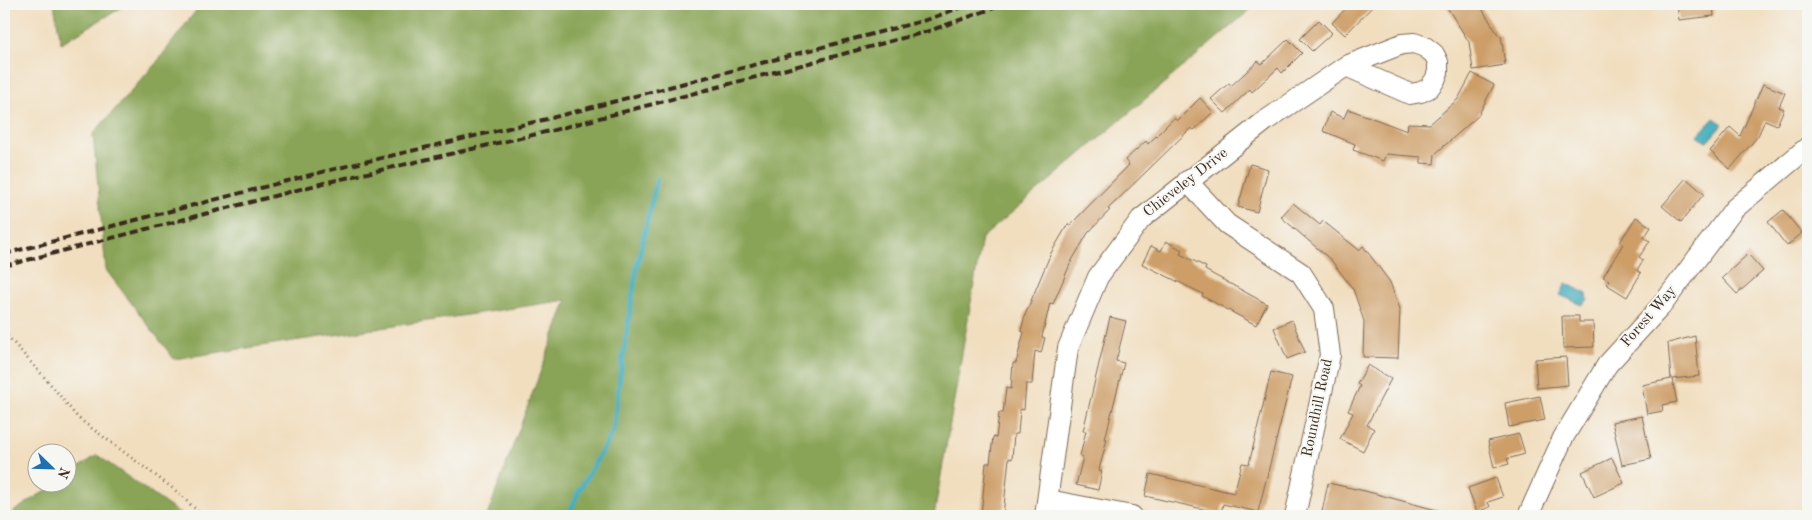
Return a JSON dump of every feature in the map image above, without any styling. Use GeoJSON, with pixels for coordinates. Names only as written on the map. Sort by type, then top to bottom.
{"type":"FeatureCollection","features":[{"type":"Feature","properties":{"kind":"street","name":"Chieveley Drive"},"geometry":{"type":"LineString","coordinates":[[1047,508],[1068,348],[1098,277],[1141,219],[1265,120],[1346,66]]}},
{"type":"Feature","properties":{"kind":"street","name":"Forest Way"},"geometry":{"type":"LineString","coordinates":[[1528,516],[1563,438],[1607,365],[1662,305],[1734,209],[1807,152]]}},
{"type":"Feature","properties":{"kind":"street","name":"Roundhill Road"},"geometry":{"type":"LineString","coordinates":[[1187,181],[1227,224],[1301,273],[1324,309],[1330,355],[1295,516]]}},
{"type":"Feature","properties":{"kind":"street"},"geometry":{"type":"LineString","coordinates":[[1047,508],[1132,516]]}},
{"type":"Feature","properties":{"kind":"path"},"geometry":{"type":"LineString","coordinates":[[4,332],[78,418],[175,490],[202,516]]}},
{"type":"Feature","properties":{"kind":"green space"},"geometry":{"type":"Polygon","coordinates":[[[54,4],[128,4],[61,43],[54,4]]]}},
{"type":"Feature","properties":{"kind":"green space"},"geometry":{"type":"Polygon","coordinates":[[[201,4],[1257,4],[982,238],[934,516],[487,516],[567,300],[174,359],[106,270],[93,134],[157,62],[201,4]]]}},
{"type":"Feature","properties":{"kind":"green space"},"geometry":{"type":"Polygon","coordinates":[[[97,455],[183,516],[7,516],[43,492],[78,492],[78,468],[97,455]]]}},
{"type":"Feature","properties":{"kind":"water"},"geometry":{"type":"Polygon","coordinates":[[[1714,118],[1723,124],[1707,142],[1697,136],[1714,118]]]}},
{"type":"Feature","properties":{"kind":"water"},"geometry":{"type":"Polygon","coordinates":[[[1566,283],[1587,294],[1588,300],[1582,305],[1560,295],[1566,283]]]}},
{"type":"Feature","properties":{"kind":"building"},"geometry":{"type":"Polygon","coordinates":[[[1350,4],[1375,4],[1345,35],[1332,23],[1350,4]]]}},
{"type":"Feature","properties":{"kind":"building"},"geometry":{"type":"Polygon","coordinates":[[[1445,4],[1479,4],[1499,36],[1501,35],[1505,65],[1473,70],[1469,42],[1445,4]]]}},
{"type":"Feature","properties":{"kind":"building"},"geometry":{"type":"Polygon","coordinates":[[[1677,4],[1713,4],[1714,16],[1679,20],[1677,4]]]}},
{"type":"Feature","properties":{"kind":"building"},"geometry":{"type":"Polygon","coordinates":[[[1319,20],[1332,33],[1312,51],[1300,39],[1319,20]]]}},
{"type":"Feature","properties":{"kind":"building"},"geometry":{"type":"Polygon","coordinates":[[[1288,39],[1302,53],[1282,73],[1278,68],[1252,92],[1250,89],[1225,113],[1211,99],[1229,83],[1231,86],[1258,61],[1262,64],[1288,39]]]}},
{"type":"Feature","properties":{"kind":"building"},"geometry":{"type":"Polygon","coordinates":[[[1472,73],[1494,85],[1478,116],[1435,154],[1434,164],[1421,163],[1421,157],[1386,154],[1383,161],[1353,150],[1355,144],[1323,131],[1330,112],[1344,118],[1348,109],[1407,131],[1408,123],[1430,124],[1458,99],[1472,73]]]}},
{"type":"Feature","properties":{"kind":"building"},"geometry":{"type":"Polygon","coordinates":[[[1763,84],[1785,93],[1779,107],[1784,109],[1777,125],[1765,120],[1758,136],[1730,169],[1710,151],[1730,127],[1740,136],[1763,84]]]}},
{"type":"Feature","properties":{"kind":"building"},"geometry":{"type":"Polygon","coordinates":[[[1200,98],[1213,112],[1194,130],[1191,128],[1108,209],[1110,210],[1088,233],[1071,262],[1053,304],[1050,303],[1042,337],[1045,338],[1041,353],[1035,351],[1032,384],[1026,384],[1024,410],[1020,409],[1018,434],[1014,434],[1012,459],[1009,458],[1003,516],[981,516],[986,463],[990,463],[993,437],[996,438],[999,413],[1003,413],[1006,388],[1011,389],[1013,363],[1016,363],[1024,332],[1021,331],[1025,315],[1051,253],[1068,224],[1070,225],[1129,165],[1125,160],[1146,141],[1148,144],[1174,118],[1177,121],[1200,98]]]}},
{"type":"Feature","properties":{"kind":"building"},"geometry":{"type":"Polygon","coordinates":[[[1250,164],[1268,169],[1257,212],[1238,207],[1250,164]]]}},
{"type":"Feature","properties":{"kind":"building"},"geometry":{"type":"Polygon","coordinates":[[[1686,178],[1704,194],[1681,222],[1662,206],[1686,178]]]}},
{"type":"Feature","properties":{"kind":"building"},"geometry":{"type":"Polygon","coordinates":[[[1293,203],[1320,225],[1323,221],[1359,250],[1363,246],[1390,282],[1400,309],[1398,358],[1363,357],[1364,321],[1353,289],[1331,260],[1281,217],[1293,203]]]}},
{"type":"Feature","properties":{"kind":"building"},"geometry":{"type":"Polygon","coordinates":[[[1783,210],[1802,233],[1787,246],[1768,222],[1783,210]]]}},
{"type":"Feature","properties":{"kind":"building"},"geometry":{"type":"Polygon","coordinates":[[[1636,217],[1651,227],[1644,238],[1650,241],[1639,257],[1643,260],[1637,270],[1641,273],[1627,297],[1606,284],[1609,280],[1603,277],[1623,244],[1620,242],[1636,217]]]}},
{"type":"Feature","properties":{"kind":"building"},"geometry":{"type":"Polygon","coordinates":[[[1166,241],[1182,250],[1180,254],[1206,267],[1205,270],[1267,304],[1256,325],[1202,296],[1203,294],[1142,264],[1151,246],[1161,251],[1166,241]]]}},
{"type":"Feature","properties":{"kind":"building"},"geometry":{"type":"Polygon","coordinates":[[[1748,254],[1763,271],[1737,294],[1722,278],[1748,254]]]}},
{"type":"Feature","properties":{"kind":"building"},"geometry":{"type":"Polygon","coordinates":[[[1562,316],[1579,316],[1579,322],[1593,322],[1594,347],[1563,348],[1562,316]]]}},
{"type":"Feature","properties":{"kind":"building"},"geometry":{"type":"Polygon","coordinates":[[[1110,317],[1126,321],[1116,361],[1124,363],[1105,439],[1107,439],[1099,470],[1102,471],[1098,490],[1076,485],[1083,457],[1080,456],[1086,431],[1083,431],[1110,317]]]}},
{"type":"Feature","properties":{"kind":"building"},"geometry":{"type":"Polygon","coordinates":[[[1292,320],[1305,352],[1287,359],[1274,328],[1292,320]]]}},
{"type":"Feature","properties":{"kind":"building"},"geometry":{"type":"Polygon","coordinates":[[[1695,336],[1699,376],[1672,379],[1677,402],[1662,405],[1663,411],[1647,414],[1642,385],[1671,379],[1668,343],[1695,336]]]}},
{"type":"Feature","properties":{"kind":"building"},"geometry":{"type":"Polygon","coordinates":[[[1566,357],[1568,385],[1537,388],[1535,359],[1566,357]]]}},
{"type":"Feature","properties":{"kind":"building"},"geometry":{"type":"Polygon","coordinates":[[[1368,365],[1391,379],[1367,425],[1374,429],[1363,451],[1340,439],[1353,413],[1348,411],[1360,386],[1357,384],[1368,365]]]}},
{"type":"Feature","properties":{"kind":"building"},"geometry":{"type":"Polygon","coordinates":[[[1271,372],[1292,377],[1258,512],[1223,504],[1221,513],[1145,496],[1150,474],[1234,493],[1242,463],[1249,464],[1271,372]]]}},
{"type":"Feature","properties":{"kind":"building"},"geometry":{"type":"Polygon","coordinates":[[[1540,396],[1545,420],[1509,427],[1505,403],[1540,396]]]}},
{"type":"Feature","properties":{"kind":"building"},"geometry":{"type":"Polygon","coordinates":[[[1642,416],[1651,459],[1622,465],[1612,422],[1642,416]]]}},
{"type":"Feature","properties":{"kind":"building"},"geometry":{"type":"Polygon","coordinates":[[[1519,434],[1525,454],[1507,459],[1509,464],[1494,468],[1488,441],[1519,434]]]}},
{"type":"Feature","properties":{"kind":"building"},"geometry":{"type":"Polygon","coordinates":[[[1612,458],[1624,483],[1594,497],[1582,472],[1612,458]]]}},
{"type":"Feature","properties":{"kind":"building"},"geometry":{"type":"Polygon","coordinates":[[[1496,478],[1503,497],[1488,502],[1490,507],[1477,512],[1468,488],[1496,478]]]}},
{"type":"Feature","properties":{"kind":"building"},"geometry":{"type":"Polygon","coordinates":[[[1328,483],[1444,512],[1444,516],[1341,516],[1322,512],[1328,483]]]}},
{"type":"Feature","properties":{"kind":"waterway"},"geometry":{"type":"LineString","coordinates":[[568,516],[579,491],[613,432],[637,266],[657,179]]}},
{"type":"Feature","properties":{"kind":"railway"},"geometry":{"type":"LineString","coordinates":[[4,254],[322,172],[547,119],[926,20],[970,4]]}},
{"type":"Feature","properties":{"kind":"railway"},"geometry":{"type":"LineString","coordinates":[[4,266],[324,183],[550,131],[929,31],[1005,4]]}}]}
